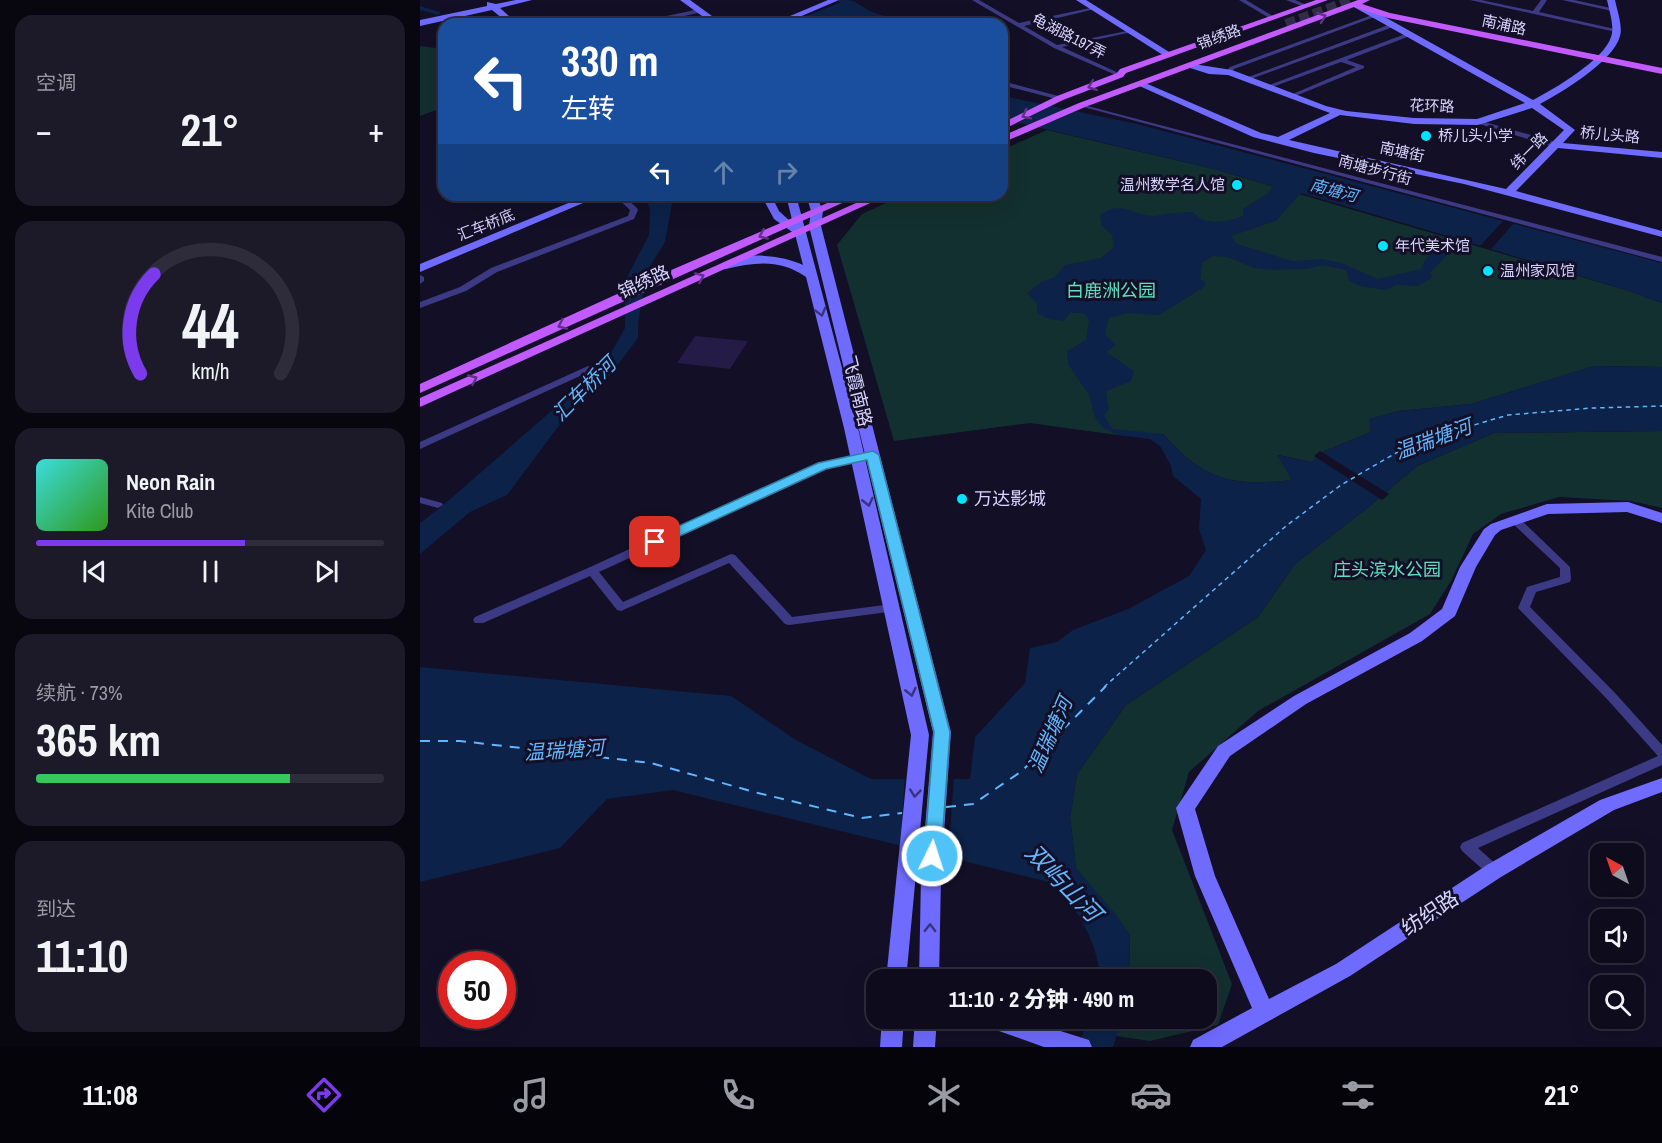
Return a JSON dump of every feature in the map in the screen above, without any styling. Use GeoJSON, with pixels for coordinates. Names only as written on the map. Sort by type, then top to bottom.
{"type":"FeatureCollection","features":[{"type":"Feature","properties":{"kind":"main road","name":"锦绣路"},"geometry":{"type":"LineString","coordinates":[[1082,105],[1165,66],[1280,21],[1306,6],[1324,0]]}},
{"type":"Feature","properties":{"kind":"main road","name":"南浦路"},"geometry":{"type":"LineString","coordinates":[[1341,0],[1362,1],[1662,63]]}},
{"type":"Feature","properties":{"kind":"main road","name":"锦绣路"},"geometry":{"type":"LineString","coordinates":[[1008,137],[1082,105],[1362,1]]}},
{"type":"Feature","properties":{"kind":"main road","name":"南浦路"},"geometry":{"type":"LineString","coordinates":[[1362,1],[1388,15],[1662,71]]}},
{"type":"Feature","properties":{"kind":"main road","name":"锦绣路"},"geometry":{"type":"LineString","coordinates":[[1120,75],[1123,71],[1169,55],[1280,21]]}},
{"type":"Feature","properties":{"kind":"main road","name":"锦绣路"},"geometry":{"type":"LineString","coordinates":[[1008,124],[1059,98],[1280,21]]}},
{"type":"Feature","properties":{"kind":"main road","name":"锦绣路"},"geometry":{"type":"LineString","coordinates":[[816,218],[845,201]]}},
{"type":"Feature","properties":{"kind":"main road","name":"锦绣路"},"geometry":{"type":"LineString","coordinates":[[420,389],[652,283],[795,225],[866,201]]}},
{"type":"Feature","properties":{"kind":"main road","name":"锦绣路"},"geometry":{"type":"LineString","coordinates":[[420,402],[726,265],[795,225]]}},
{"type":"Feature","properties":{"kind":"street"},"geometry":{"type":"LineString","coordinates":[[420,21],[513,0]]}},
{"type":"Feature","properties":{"kind":"street"},"geometry":{"type":"LineString","coordinates":[[493,4],[528,0]]}},
{"type":"Feature","properties":{"kind":"street"},"geometry":{"type":"LineString","coordinates":[[684,0],[710,18]]}},
{"type":"Feature","properties":{"kind":"street"},"geometry":{"type":"LineString","coordinates":[[698,0],[724,18]]}},
{"type":"Feature","properties":{"kind":"street"},"geometry":{"type":"LineString","coordinates":[[790,18],[835,0]]}},
{"type":"Feature","properties":{"kind":"street","name":"龟湖路197弄"},"geometry":{"type":"LineString","coordinates":[[975,0],[1006,18]]}},
{"type":"Feature","properties":{"kind":"street"},"geometry":{"type":"LineString","coordinates":[[1080,0],[1169,55]]}},
{"type":"Feature","properties":{"kind":"street"},"geometry":{"type":"LineString","coordinates":[[1242,0],[1280,21]]}},
{"type":"Feature","properties":{"kind":"street"},"geometry":{"type":"LineString","coordinates":[[1289,0],[1306,6]]}},
{"type":"Feature","properties":{"kind":"street"},"geometry":{"type":"LineString","coordinates":[[1467,8],[1476,0],[1616,30],[1612,5],[1565,0]]}},
{"type":"Feature","properties":{"kind":"street"},"geometry":{"type":"LineString","coordinates":[[1535,13],[1544,0]]}},
{"type":"Feature","properties":{"kind":"street"},"geometry":{"type":"LineString","coordinates":[[1362,1],[1374,16],[1533,104]]}},
{"type":"Feature","properties":{"kind":"street"},"geometry":{"type":"LineString","coordinates":[[493,4],[508,18]]}},
{"type":"Feature","properties":{"kind":"street"},"geometry":{"type":"LineString","coordinates":[[1018,25],[1093,8]]}},
{"type":"Feature","properties":{"kind":"street"},"geometry":{"type":"LineString","coordinates":[[664,18],[700,11]]}},
{"type":"Feature","properties":{"kind":"street"},"geometry":{"type":"LineString","coordinates":[[1229,72],[1374,16]]}},
{"type":"Feature","properties":{"kind":"street","name":"龟湖路197弄"},"geometry":{"type":"LineString","coordinates":[[1008,19],[1056,48],[1120,75]]}},
{"type":"Feature","properties":{"kind":"street"},"geometry":{"type":"LineString","coordinates":[[1246,79],[1391,26]]}},
{"type":"Feature","properties":{"kind":"street","name":"花环路"},"geometry":{"type":"LineString","coordinates":[[1190,65],[1209,71],[1229,72],[1339,112],[1414,121],[1478,122],[1533,104],[1567,85],[1606,51],[1613,43],[1616,30]]}},
{"type":"Feature","properties":{"kind":"street"},"geometry":{"type":"LineString","coordinates":[[1056,48],[1130,31]]}},
{"type":"Feature","properties":{"kind":"street"},"geometry":{"type":"LineString","coordinates":[[1267,87],[1408,35]]}},
{"type":"Feature","properties":{"kind":"street"},"geometry":{"type":"LineString","coordinates":[[1291,96],[1362,67],[1342,60]]}},
{"type":"Feature","properties":{"kind":"street"},"geometry":{"type":"LineString","coordinates":[[1008,84],[1059,98]]}},
{"type":"Feature","properties":{"kind":"street","name":"南塘街"},"geometry":{"type":"LineString","coordinates":[[1140,84],[1257,135],[1509,192],[1662,234]]}},
{"type":"Feature","properties":{"kind":"street","name":"纬一路"},"geometry":{"type":"LineString","coordinates":[[1509,192],[1570,130],[1533,104]]}},
{"type":"Feature","properties":{"kind":"street","name":"南塘步行街"},"geometry":{"type":"LineString","coordinates":[[1082,105],[1662,260]]}},
{"type":"Feature","properties":{"kind":"street"},"geometry":{"type":"LineString","coordinates":[[1280,141],[1339,112]]}},
{"type":"Feature","properties":{"kind":"street"},"geometry":{"type":"LineString","coordinates":[[1478,122],[1556,145]]}},
{"type":"Feature","properties":{"kind":"street","name":"桥儿头路"},"geometry":{"type":"LineString","coordinates":[[1556,145],[1662,155]]}},
{"type":"Feature","properties":{"kind":"street","name":"汇车桥底"},"geometry":{"type":"LineString","coordinates":[[420,268],[582,201]]}},
{"type":"Feature","properties":{"kind":"street"},"geometry":{"type":"LineString","coordinates":[[420,295],[424,303],[463,289],[494,270],[631,217],[634,210],[624,201]]}},
{"type":"Feature","properties":{"kind":"street"},"geometry":{"type":"LineString","coordinates":[[768,201],[771,211],[795,225]]}},
{"type":"Feature","properties":{"kind":"street","name":"飞霞南路"},"geometry":{"type":"LineString","coordinates":[[791,201],[795,225],[812,276],[858,457],[921,735],[897,969]]}},
{"type":"Feature","properties":{"kind":"street","name":"飞霞南路"},"geometry":{"type":"LineString","coordinates":[[812,201],[942,732],[931,876],[929,969]]}},
{"type":"Feature","properties":{"kind":"street"},"geometry":{"type":"LineString","coordinates":[[726,265],[754,258],[776,258],[795,264],[812,276]]}},
{"type":"Feature","properties":{"kind":"street"},"geometry":{"type":"LineString","coordinates":[[420,446],[588,369]]}},
{"type":"Feature","properties":{"kind":"street"},"geometry":{"type":"LineString","coordinates":[[479,620],[592,571],[822,465],[873,455]]}},
{"type":"Feature","properties":{"kind":"street"},"geometry":{"type":"LineString","coordinates":[[420,500],[438,505]]}},
{"type":"Feature","properties":{"kind":"street"},"geometry":{"type":"LineString","coordinates":[[1264,1011],[1205,876],[1185,808],[1224,751],[1300,700],[1416,637],[1449,612],[1468,567],[1489,532],[1496,526],[1547,509],[1628,507],[1662,518]]}},
{"type":"Feature","properties":{"kind":"street"},"geometry":{"type":"LineString","coordinates":[[1515,520],[1565,567],[1566,579],[1531,590],[1524,608],[1611,696],[1662,753]]}},
{"type":"Feature","properties":{"kind":"street"},"geometry":{"type":"LineString","coordinates":[[592,571],[621,607],[731,558],[789,621],[892,609]]}},
{"type":"Feature","properties":{"kind":"street"},"geometry":{"type":"LineString","coordinates":[[1494,871],[1467,847],[1662,760]]}},
{"type":"Feature","properties":{"kind":"street","name":"纺织路"},"geometry":{"type":"LineString","coordinates":[[1201,1047],[1343,970],[1494,871],[1607,805],[1662,784]]}},
{"type":"Feature","properties":{"kind":"street"},"geometry":{"type":"LineString","coordinates":[[891,1047],[892,1029]]}},
{"type":"Feature","properties":{"kind":"street"},"geometry":{"type":"LineString","coordinates":[[924,1047],[925,1029]]}},
{"type":"Feature","properties":{"kind":"street"},"geometry":{"type":"LineString","coordinates":[[1023,1029],[1073,1046]]}},
{"type":"Feature","properties":{"kind":"green space"},"geometry":{"type":"Polygon","coordinates":[[[420,46],[438,48],[438,109],[420,116],[420,46]]]}},
{"type":"Feature","properties":{"kind":"green space","name":"白鹿洲公园"},"geometry":{"type":"Polygon","coordinates":[[[1047,130],[1214,169],[1626,290],[1662,303],[1662,367],[1594,366],[1471,404],[1399,411],[1370,419],[1371,432],[1325,451],[1312,462],[1278,455],[1292,480],[1252,482],[1220,477],[1192,462],[1163,434],[1117,435],[1030,423],[894,441],[837,245],[862,214],[890,201],[1008,201],[1008,147],[1047,130]]]}},
{"type":"Feature","properties":{"kind":"green space","name":"庄头滨水公园"},"geometry":{"type":"Polygon","coordinates":[[[1662,431],[1662,508],[1631,501],[1559,497],[1501,514],[1473,534],[1451,581],[1430,614],[1258,711],[1189,772],[1172,830],[1232,984],[1217,1025],[1217,969],[1129,969],[1130,935],[1076,868],[1070,817],[1077,774],[1126,705],[1258,617],[1295,564],[1417,466],[1494,433],[1662,431]]]}},
{"type":"Feature","properties":{"kind":"green space","name":"庄头滨水公园"},"geometry":{"type":"Polygon","coordinates":[[[1118,1029],[1201,1029],[1150,1041],[1116,1036],[1118,1029]]]}},
{"type":"Feature","properties":{"kind":"water"},"geometry":{"type":"Polygon","coordinates":[[[846,0],[853,1],[872,12],[893,18],[802,18],[846,0]]]}},
{"type":"Feature","properties":{"kind":"water"},"geometry":{"type":"Polygon","coordinates":[[[1008,97],[1137,124],[1662,263],[1662,303],[1461,240],[1430,273],[1433,277],[1418,286],[1396,285],[1385,290],[1360,286],[1349,281],[1346,270],[1323,265],[1306,269],[1271,270],[1254,268],[1228,257],[1213,256],[1203,262],[1200,279],[1206,283],[1203,288],[1159,315],[1128,313],[1109,318],[1105,334],[1116,345],[1106,352],[1134,371],[1131,381],[1106,391],[1109,410],[1104,415],[1112,429],[1163,434],[1192,462],[1220,477],[1252,482],[1292,480],[1277,455],[1312,462],[1325,451],[1371,432],[1369,419],[1399,411],[1471,404],[1594,366],[1662,367],[1662,431],[1494,433],[1417,466],[1295,564],[1258,617],[1126,705],[1077,774],[1070,817],[1076,868],[1117,916],[1130,935],[1129,969],[1098,969],[1095,952],[1085,927],[1071,904],[1053,883],[673,790],[607,799],[560,848],[420,882],[420,667],[731,696],[796,740],[871,779],[970,779],[975,737],[1025,683],[1030,648],[1057,642],[1073,630],[1128,609],[1189,576],[1206,550],[1199,529],[1201,499],[1173,476],[1171,466],[1160,446],[1150,439],[1117,435],[1102,427],[1095,417],[1089,395],[1068,364],[1067,351],[1086,340],[1089,320],[1084,313],[1070,313],[1064,321],[1049,319],[1037,313],[1037,303],[1027,293],[1043,281],[1054,278],[1065,265],[1101,258],[1114,247],[1112,235],[1102,226],[1100,215],[1108,210],[1122,209],[1147,216],[1193,212],[1204,220],[1216,222],[1230,220],[1243,216],[1243,209],[1268,193],[1273,186],[1214,169],[1008,120],[1008,97]],[[1301,193],[1276,221],[1231,236],[1237,244],[1292,261],[1322,259],[1341,263],[1378,279],[1421,269],[1425,260],[1447,236],[1301,193]]]}},
{"type":"Feature","properties":{"kind":"water","name":"汇车桥河"},"geometry":{"type":"Polygon","coordinates":[[[647,201],[672,201],[665,242],[647,271],[638,323],[638,338],[604,383],[575,404],[507,495],[470,512],[420,554],[420,523],[604,365],[625,328],[625,281],[649,235],[650,211],[647,201]]]}},
{"type":"Feature","properties":{"kind":"water"},"geometry":{"type":"Polygon","coordinates":[[[1085,1029],[1119,1029],[1113,1047],[1078,1047],[1085,1029]]]}},
{"type":"Feature","properties":{"kind":"pier"},"geometry":{"type":"Polygon","coordinates":[[[1504,220],[1514,223],[1491,249],[1480,246],[1504,220]]]}},
{"type":"Feature","properties":{"kind":"pier"},"geometry":{"type":"Polygon","coordinates":[[[1320,451],[1389,494],[1382,500],[1314,456],[1320,451]]]}},
{"type":"Feature","properties":{"kind":"pier"},"geometry":{"type":"Polygon","coordinates":[[[905,776],[954,776],[948,861],[900,849],[905,776]]]}},
{"type":"Feature","properties":{"kind":"building"},"geometry":{"type":"Polygon","coordinates":[[[695,336],[748,341],[730,369],[677,363],[695,336]]]}},
{"type":"Feature","properties":{"kind":"waterway"},"geometry":{"type":"LineString","coordinates":[[841,0],[850,16],[855,18]]}},
{"type":"Feature","properties":{"kind":"waterway"},"geometry":{"type":"LineString","coordinates":[[420,8],[438,13]]}},
{"type":"Feature","properties":{"kind":"ferry route"},"geometry":{"type":"LineString","coordinates":[[1104,687],[1286,526],[1341,485],[1413,443],[1508,415],[1592,408],[1662,406]]}},
{"type":"Feature","properties":{"kind":"ferry route"},"geometry":{"type":"LineString","coordinates":[[946,807],[973,804],[1022,771],[1106,686]]}},
{"type":"Feature","properties":{"kind":"ferry route"},"geometry":{"type":"LineString","coordinates":[[420,741],[460,741],[651,763],[758,793],[862,818],[902,813]]}},
{"type":"Feature","properties":{"kind":"tunnel"},"geometry":{"type":"LineString","coordinates":[[1286,24],[1352,0]]}},
{"type":"Feature","properties":{"kind":"place","name":"桥儿头小学"},"geometry":{"type":"Point","coordinates":[1426,136]}},
{"type":"Feature","properties":{"kind":"place","name":"温州数学名人馆"},"geometry":{"type":"Point","coordinates":[1237,185]}},
{"type":"Feature","properties":{"kind":"place","name":"年代美术馆"},"geometry":{"type":"Point","coordinates":[1383,246]}},
{"type":"Feature","properties":{"kind":"place","name":"温州家风馆"},"geometry":{"type":"Point","coordinates":[1488,271]}},
{"type":"Feature","properties":{"kind":"place","name":"万达影城"},"geometry":{"type":"Point","coordinates":[962,499]}},
{"type":"Feature","properties":{"kind":"route"},"geometry":{"type":"LineString","coordinates":[[655,542],[822,465],[873,455],[942,732],[932,856]]}},
{"type":"Feature","properties":{"kind":"water label","name":"南塘河"},"geometry":{"type":"Point","coordinates":[1334,190]}},
{"type":"Feature","properties":{"kind":"water label","name":"温瑞塘河"},"geometry":{"type":"Point","coordinates":[1433,439]}},
{"type":"Feature","properties":{"kind":"water label","name":"温瑞塘河"},"geometry":{"type":"Point","coordinates":[1050,735]}},
{"type":"Feature","properties":{"kind":"water label","name":"温瑞塘河"},"geometry":{"type":"Point","coordinates":[564,750]}},
{"type":"Feature","properties":{"kind":"water label","name":"双屿山河"},"geometry":{"type":"Point","coordinates":[1063,883]}}]}
